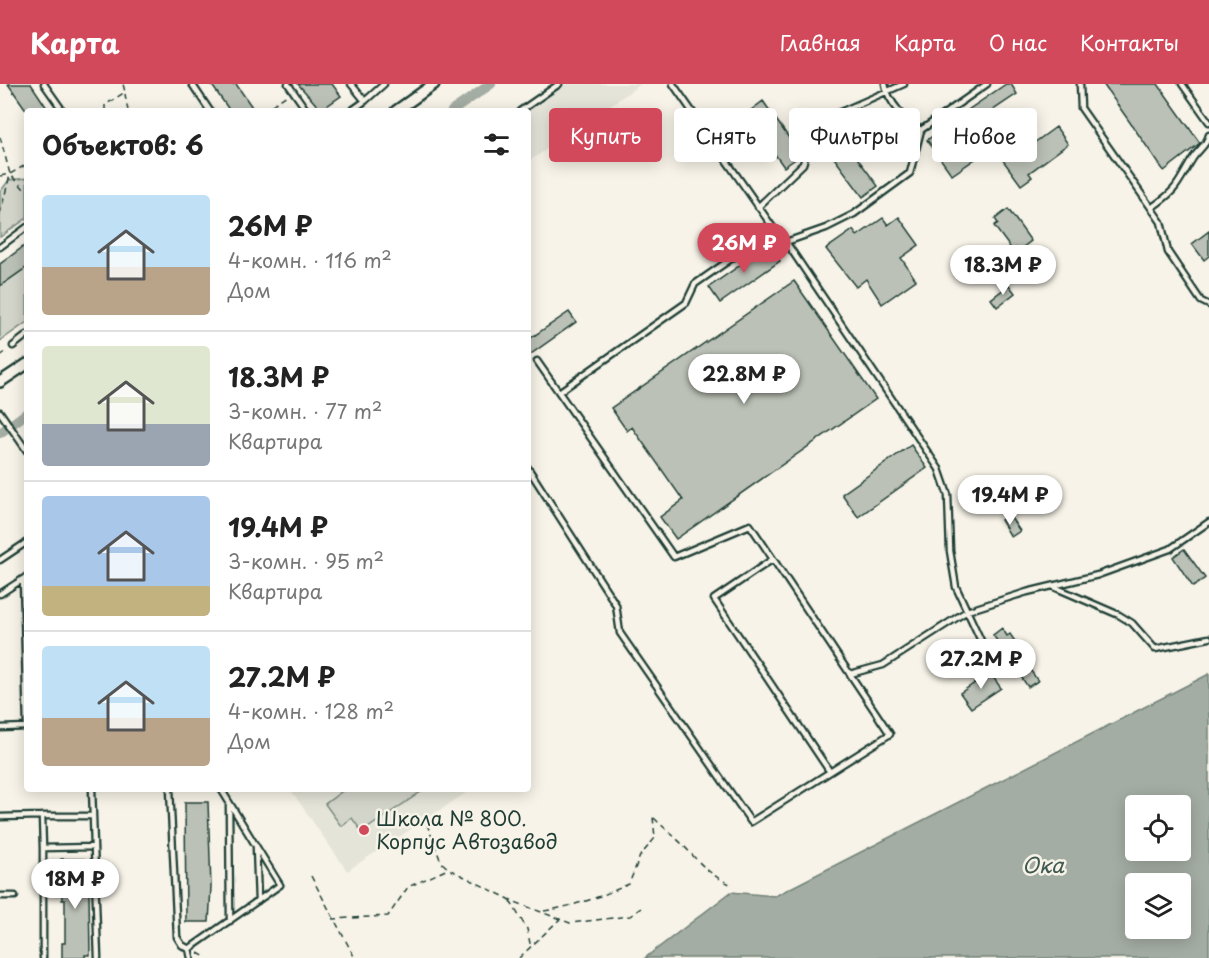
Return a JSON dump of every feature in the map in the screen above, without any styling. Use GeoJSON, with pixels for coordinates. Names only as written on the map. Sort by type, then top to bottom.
{"type":"FeatureCollection","features":[{"type":"Feature","properties":{"kind":"street"},"geometry":{"type":"LineString","coordinates":[[400,108],[434,84]]}},
{"type":"Feature","properties":{"kind":"street"},"geometry":{"type":"LineString","coordinates":[[0,382],[24,365]]}},
{"type":"Feature","properties":{"kind":"lane"},"geometry":{"type":"LineString","coordinates":[[44,84],[61,108]]}},
{"type":"Feature","properties":{"kind":"lane"},"geometry":{"type":"LineString","coordinates":[[192,84],[208,108]]}},
{"type":"Feature","properties":{"kind":"lane"},"geometry":{"type":"LineString","coordinates":[[288,84],[305,108]]}},
{"type":"Feature","properties":{"kind":"lane"},"geometry":{"type":"LineString","coordinates":[[351,84],[365,101]]}},
{"type":"Feature","properties":{"kind":"lane"},"geometry":{"type":"LineString","coordinates":[[355,108],[384,84]]}},
{"type":"Feature","properties":{"kind":"lane"},"geometry":{"type":"LineString","coordinates":[[524,108],[559,84]]}},
{"type":"Feature","properties":{"kind":"lane"},"geometry":{"type":"LineString","coordinates":[[673,84],[758,207],[786,242],[939,469],[948,495],[950,551],[956,587],[989,658]]}},
{"type":"Feature","properties":{"kind":"lane"},"geometry":{"type":"LineString","coordinates":[[885,84],[886,91],[906,121],[921,130]]}},
{"type":"Feature","properties":{"kind":"lane"},"geometry":{"type":"LineString","coordinates":[[758,207],[803,164],[814,128],[831,116],[904,84]]}},
{"type":"Feature","properties":{"kind":"lane"},"geometry":{"type":"LineString","coordinates":[[786,242],[826,228],[854,214],[910,173],[921,130],[987,84]]}},
{"type":"Feature","properties":{"kind":"lane"},"geometry":{"type":"LineString","coordinates":[[1080,84],[1082,108],[1161,222],[1168,252],[1201,301],[1209,305]]}},
{"type":"Feature","properties":{"kind":"lane"},"geometry":{"type":"LineString","coordinates":[[1182,84],[1209,122]]}},
{"type":"Feature","properties":{"kind":"lane"},"geometry":{"type":"LineString","coordinates":[[1152,208],[1176,188],[1194,157],[1208,141],[1209,135]]}},
{"type":"Feature","properties":{"kind":"lane"},"geometry":{"type":"LineString","coordinates":[[0,247],[24,229]]}},
{"type":"Feature","properties":{"kind":"lane"},"geometry":{"type":"LineString","coordinates":[[559,392],[686,303],[695,284],[774,229]]}},
{"type":"Feature","properties":{"kind":"lane"},"geometry":{"type":"LineString","coordinates":[[13,346],[24,337]]}},
{"type":"Feature","properties":{"kind":"lane"},"geometry":{"type":"LineString","coordinates":[[531,473],[616,605],[620,633],[751,822],[890,734],[750,525],[674,557],[537,361]]}},
{"type":"Feature","properties":{"kind":"lane"},"geometry":{"type":"LineString","coordinates":[[1,412],[24,447]]}},
{"type":"Feature","properties":{"kind":"lane"},"geometry":{"type":"LineString","coordinates":[[850,674],[883,665],[967,611],[1098,575],[1170,549],[1209,522]]}},
{"type":"Feature","properties":{"kind":"lane"},"geometry":{"type":"LineString","coordinates":[[0,560],[24,544]]}},
{"type":"Feature","properties":{"kind":"lane"},"geometry":{"type":"LineString","coordinates":[[773,559],[714,599],[830,772]]}},
{"type":"Feature","properties":{"kind":"lane"},"geometry":{"type":"LineString","coordinates":[[0,594],[24,579]]}},
{"type":"Feature","properties":{"kind":"lane"},"geometry":{"type":"LineString","coordinates":[[1052,586],[1119,615],[1132,623],[1155,649],[1209,638]]}},
{"type":"Feature","properties":{"kind":"lane"},"geometry":{"type":"LineString","coordinates":[[0,728],[24,727]]}},
{"type":"Feature","properties":{"kind":"lane"},"geometry":{"type":"LineString","coordinates":[[92,792],[98,958]]}},
{"type":"Feature","properties":{"kind":"lane"},"geometry":{"type":"LineString","coordinates":[[170,792],[177,937],[182,945],[189,949],[191,958]]}},
{"type":"Feature","properties":{"kind":"lane"},"geometry":{"type":"LineString","coordinates":[[189,949],[280,885],[223,792]]}},
{"type":"Feature","properties":{"kind":"lane"},"geometry":{"type":"LineString","coordinates":[[229,801],[230,921]]}},
{"type":"Feature","properties":{"kind":"lane"},"geometry":{"type":"LineString","coordinates":[[42,816],[43,958]]}},
{"type":"Feature","properties":{"kind":"lane"},"geometry":{"type":"LineString","coordinates":[[0,817],[93,816]]}},
{"type":"Feature","properties":{"kind":"lane"},"geometry":{"type":"LineString","coordinates":[[255,844],[258,902]]}},
{"type":"Feature","properties":{"kind":"lane"},"geometry":{"type":"LineString","coordinates":[[43,848],[94,848]]}},
{"type":"Feature","properties":{"kind":"lane"},"geometry":{"type":"LineString","coordinates":[[0,896],[15,896]]}},
{"type":"Feature","properties":{"kind":"path"},"geometry":{"type":"LineString","coordinates":[[123,84],[128,108]]}},
{"type":"Feature","properties":{"kind":"path"},"geometry":{"type":"LineString","coordinates":[[268,108],[293,91]]}},
{"type":"Feature","properties":{"kind":"path"},"geometry":{"type":"LineString","coordinates":[[105,108],[105,105],[125,92]]}},
{"type":"Feature","properties":{"kind":"path"},"geometry":{"type":"LineString","coordinates":[[0,137],[10,174],[24,189]]}},
{"type":"Feature","properties":{"kind":"path"},"geometry":{"type":"LineString","coordinates":[[0,176],[10,174],[24,166]]}},
{"type":"Feature","properties":{"kind":"path"},"geometry":{"type":"LineString","coordinates":[[0,214],[10,174]]}},
{"type":"Feature","properties":{"kind":"path"},"geometry":{"type":"LineString","coordinates":[[0,356],[13,346]]}},
{"type":"Feature","properties":{"kind":"path"},"geometry":{"type":"LineString","coordinates":[[543,911],[571,906],[600,897],[629,884],[640,856],[655,838],[653,818],[681,843],[701,866],[716,878],[730,884]]}},
{"type":"Feature","properties":{"kind":"path"},"geometry":{"type":"LineString","coordinates":[[426,824],[441,862],[449,869],[510,899],[570,923],[630,916],[641,908]]}},
{"type":"Feature","properties":{"kind":"path"},"geometry":{"type":"LineString","coordinates":[[332,919],[387,916],[408,887],[449,869]]}},
{"type":"Feature","properties":{"kind":"path"},"geometry":{"type":"LineString","coordinates":[[311,876],[332,919],[355,958]]}},
{"type":"Feature","properties":{"kind":"path"},"geometry":{"type":"LineString","coordinates":[[510,899],[527,929],[531,949]]}},
{"type":"Feature","properties":{"kind":"path"},"geometry":{"type":"LineString","coordinates":[[519,958],[560,919]]}},
{"type":"Feature","properties":{"kind":"shaded area"},"geometry":{"type":"Polygon","coordinates":[[[557,84],[641,84],[606,108],[549,108],[549,148],[531,160],[531,108],[522,108],[557,84]]]}},
{"type":"Feature","properties":{"kind":"shaded area"},"geometry":{"type":"Polygon","coordinates":[[[24,178],[24,220],[0,237],[0,192],[9,180],[24,178]]]}},
{"type":"Feature","properties":{"kind":"shaded area"},"geometry":{"type":"Polygon","coordinates":[[[24,269],[24,324],[0,341],[0,286],[24,269]]]}},
{"type":"Feature","properties":{"kind":"shaded area","name":"Школа № 800. Корпус Автозавод"},"geometry":{"type":"Polygon","coordinates":[[[292,792],[467,792],[347,871],[292,792]]]}},
{"type":"Feature","properties":{"kind":"shaded area"},"geometry":{"type":"Polygon","coordinates":[[[341,792],[421,792],[362,832],[352,818],[341,826],[325,804],[341,792]]]}},
{"type":"Feature","properties":{"kind":"water","name":"Ока"},"geometry":{"type":"Polygon","coordinates":[[[1209,674],[1209,958],[645,958],[731,892],[775,896],[1209,674]]]}},
{"type":"Feature","properties":{"kind":"building"},"geometry":{"type":"Polygon","coordinates":[[[8,84],[31,84],[47,108],[25,108],[8,84]]]}},
{"type":"Feature","properties":{"kind":"building"},"geometry":{"type":"Polygon","coordinates":[[[211,84],[236,84],[252,107],[228,108],[211,84]]]}},
{"type":"Feature","properties":{"kind":"building"},"geometry":{"type":"Polygon","coordinates":[[[298,84],[332,84],[341,96],[324,108],[319,108],[298,84]]]}},
{"type":"Feature","properties":{"kind":"building"},"geometry":{"type":"Polygon","coordinates":[[[1006,84],[1011,84],[1017,94],[996,108],[971,108],[1006,84]]]}},
{"type":"Feature","properties":{"kind":"building"},"geometry":{"type":"Polygon","coordinates":[[[1103,84],[1158,84],[1200,143],[1164,171],[1103,84]]]}},
{"type":"Feature","properties":{"kind":"building"},"geometry":{"type":"Polygon","coordinates":[[[763,101],[768,108],[754,108],[763,101]]]}},
{"type":"Feature","properties":{"kind":"building"},"geometry":{"type":"Polygon","coordinates":[[[777,121],[789,138],[789,162],[791,162],[784,167],[777,157],[777,121]]]}},
{"type":"Feature","properties":{"kind":"building"},"geometry":{"type":"Polygon","coordinates":[[[1056,127],[1068,144],[1029,173],[1032,177],[1021,185],[1004,162],[1037,162],[1037,141],[1056,127]]]}},
{"type":"Feature","properties":{"kind":"building"},"geometry":{"type":"Polygon","coordinates":[[[932,137],[932,147],[927,140],[932,137]]]}},
{"type":"Feature","properties":{"kind":"building"},"geometry":{"type":"Polygon","coordinates":[[[837,162],[860,162],[878,186],[863,197],[837,162]]]}},
{"type":"Feature","properties":{"kind":"building"},"geometry":{"type":"Polygon","coordinates":[[[943,162],[971,162],[952,175],[943,162]]]}},
{"type":"Feature","properties":{"kind":"building"},"geometry":{"type":"Polygon","coordinates":[[[1008,209],[1031,241],[1018,251],[1016,248],[1012,250],[994,226],[998,223],[995,219],[1008,209]]]}},
{"type":"Feature","properties":{"kind":"building"},"geometry":{"type":"Polygon","coordinates":[[[899,217],[919,245],[901,258],[916,280],[882,304],[866,279],[856,287],[826,249],[853,230],[857,236],[883,218],[888,225],[899,217]]]}},
{"type":"Feature","properties":{"kind":"building"},"geometry":{"type":"Polygon","coordinates":[[[1209,231],[1209,256],[1204,260],[1192,244],[1209,231]]]}},
{"type":"Feature","properties":{"kind":"building"},"geometry":{"type":"Polygon","coordinates":[[[769,245],[780,261],[720,303],[709,287],[769,245]]]}},
{"type":"Feature","properties":{"kind":"building"},"geometry":{"type":"Polygon","coordinates":[[[24,246],[24,269],[0,286],[0,264],[24,246]]]}},
{"type":"Feature","properties":{"kind":"building"},"geometry":{"type":"Polygon","coordinates":[[[794,281],[876,399],[676,539],[660,517],[683,500],[632,427],[627,431],[611,408],[794,281]]]}},
{"type":"Feature","properties":{"kind":"building"},"geometry":{"type":"Polygon","coordinates":[[[1009,285],[1015,293],[997,307],[991,299],[1009,285]]]}},
{"type":"Feature","properties":{"kind":"building"},"geometry":{"type":"Polygon","coordinates":[[[569,312],[576,322],[531,354],[531,338],[569,312]]]}},
{"type":"Feature","properties":{"kind":"building"},"geometry":{"type":"Polygon","coordinates":[[[911,445],[927,468],[858,517],[842,494],[911,445]]]}},
{"type":"Feature","properties":{"kind":"building"},"geometry":{"type":"Polygon","coordinates":[[[1009,515],[1020,531],[1011,537],[1001,520],[1009,515]]]}},
{"type":"Feature","properties":{"kind":"building"},"geometry":{"type":"Polygon","coordinates":[[[1184,549],[1205,578],[1193,587],[1173,557],[1184,549]]]}},
{"type":"Feature","properties":{"kind":"building"},"geometry":{"type":"Polygon","coordinates":[[[1002,628],[1007,636],[1010,634],[1029,662],[1026,664],[1038,681],[1028,687],[993,635],[1002,628]]]}},
{"type":"Feature","properties":{"kind":"building"},"geometry":{"type":"Polygon","coordinates":[[[990,673],[1001,688],[971,708],[960,693],[990,673]]]}},
{"type":"Feature","properties":{"kind":"building"},"geometry":{"type":"Polygon","coordinates":[[[185,802],[208,802],[211,887],[209,922],[186,922],[185,802]]]}},
{"type":"Feature","properties":{"kind":"building"},"geometry":{"type":"Polygon","coordinates":[[[61,859],[84,859],[84,888],[89,887],[90,955],[85,955],[85,958],[62,958],[62,943],[65,943],[65,900],[62,900],[61,859]]]}},
{"type":"Feature","properties":{"kind":"waterway"},"geometry":{"type":"LineString","coordinates":[[456,108],[491,84]]}},
{"type":"Feature","properties":{"kind":"waterway"},"geometry":{"type":"LineString","coordinates":[[0,433],[24,415]]}},
{"type":"Feature","properties":{"kind":"place","name":"Школа № 800. Корпус Автозавод"},"geometry":{"type":"Point","coordinates":[364,830]}}]}
